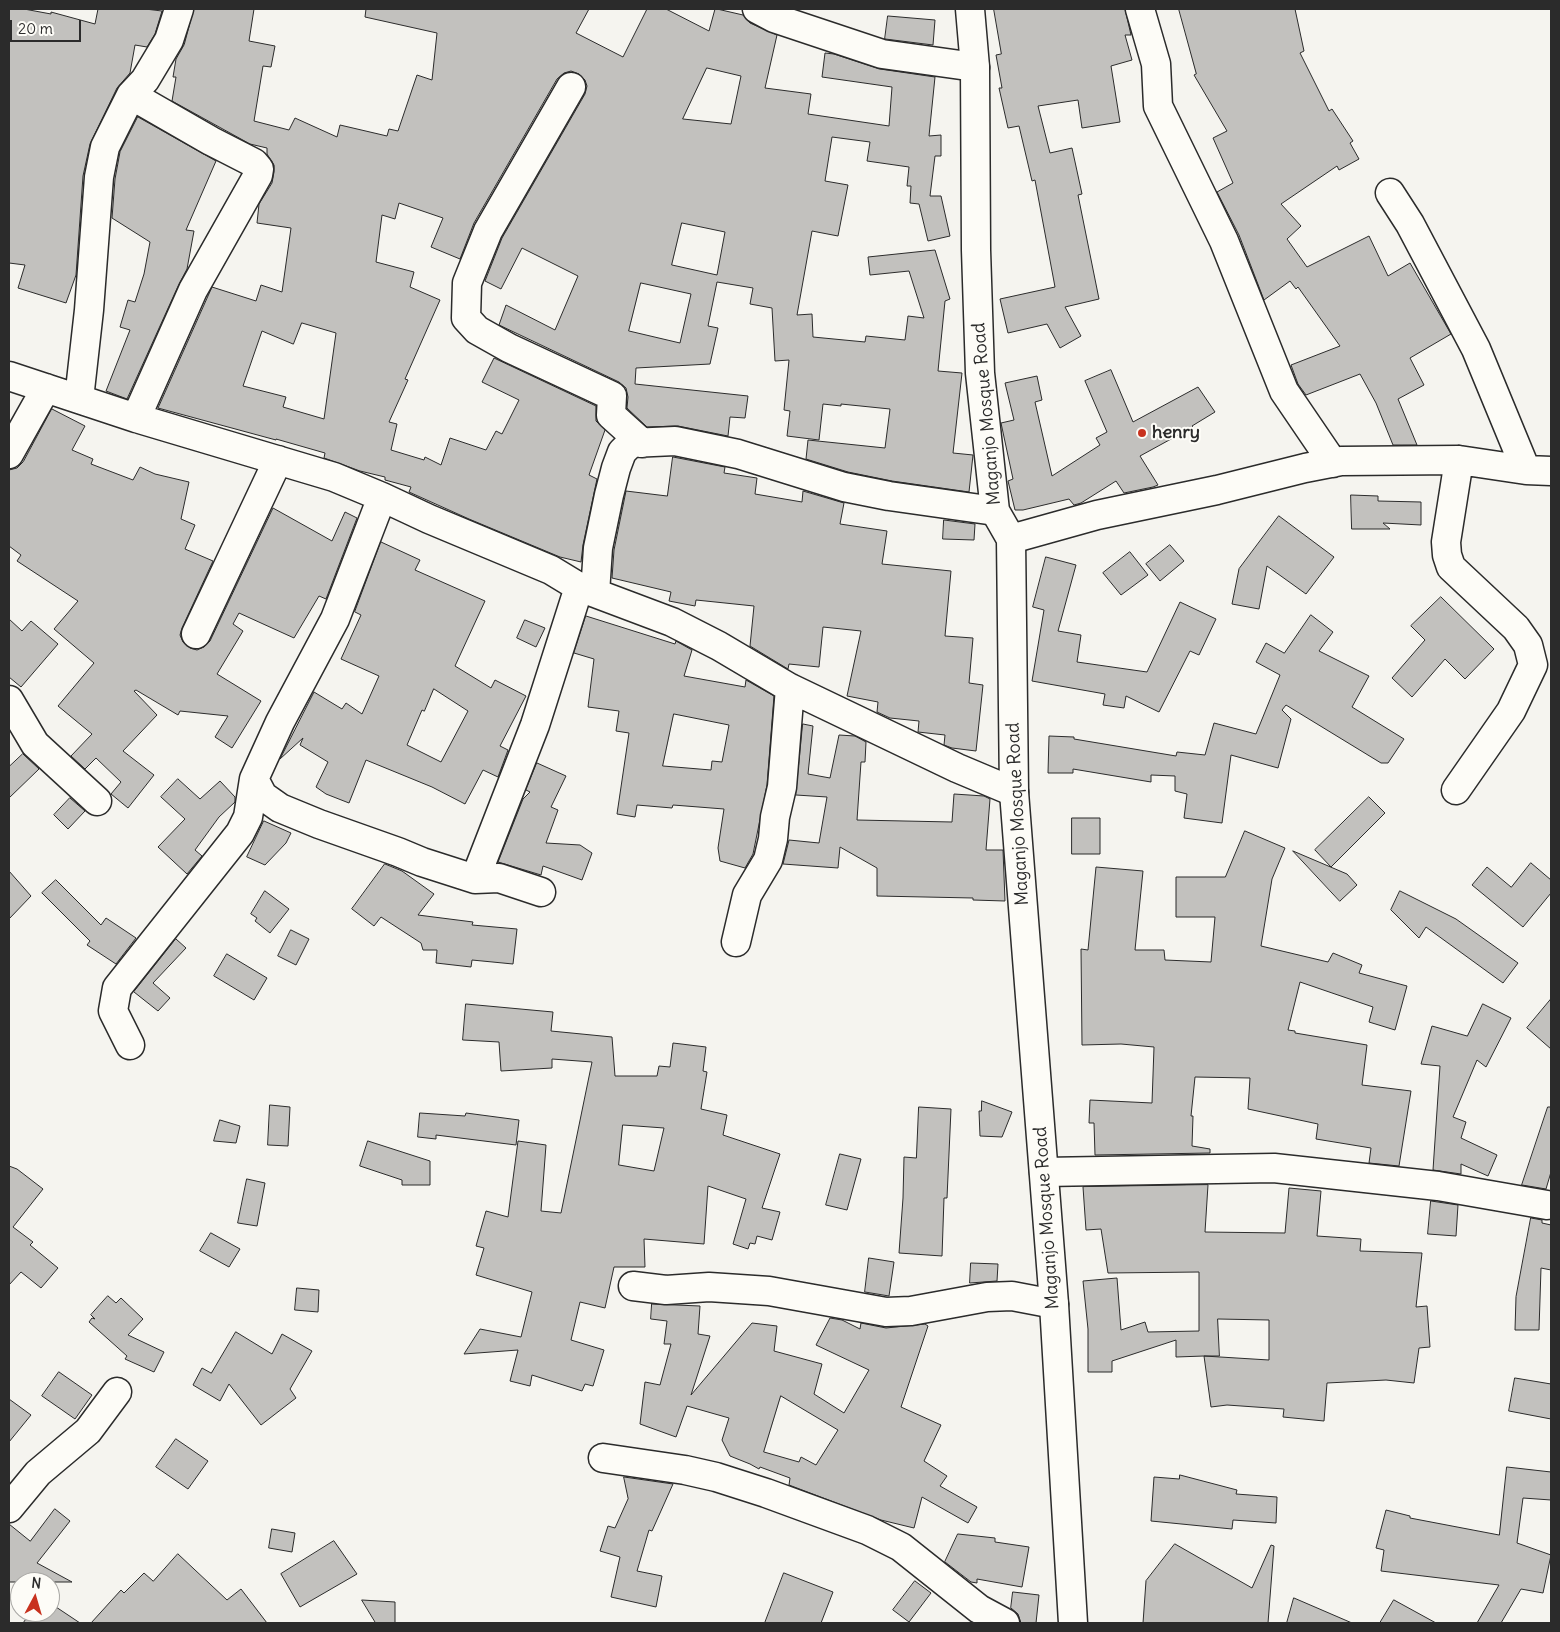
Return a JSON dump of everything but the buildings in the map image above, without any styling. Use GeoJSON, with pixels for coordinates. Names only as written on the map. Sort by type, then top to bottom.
{"type":"FeatureCollection","features":[{"type":"Feature","properties":{"kind":"street"},"geometry":{"type":"LineString","coordinates":[[79,399],[89,310],[99,177],[105,147],[131,95],[145,80],[169,40],[179,9]]}},
{"type":"Feature","properties":{"kind":"street"},"geometry":{"type":"LineString","coordinates":[[757,9],[774,18],[882,54],[975,67]]}},
{"type":"Feature","properties":{"kind":"street","name":"Maganjo Mosque Road"},"geometry":{"type":"LineString","coordinates":[[970,9],[975,67],[976,250],[980,373],[995,511],[1011,539],[1014,792],[1054,1304],[1073,1623]]}},
{"type":"Feature","properties":{"kind":"street"},"geometry":{"type":"LineString","coordinates":[[1140,9],[1156,64],[1158,106],[1224,242],[1284,391],[1333,463]]}},
{"type":"Feature","properties":{"kind":"street"},"geometry":{"type":"LineString","coordinates":[[570,87],[488,231],[468,282],[466,318],[476,330],[612,396],[611,415],[642,443]]}},
{"type":"Feature","properties":{"kind":"street"},"geometry":{"type":"LineString","coordinates":[[131,95],[211,141],[254,163],[259,169],[258,174],[193,290],[136,418]]}},
{"type":"Feature","properties":{"kind":"street"},"geometry":{"type":"LineString","coordinates":[[1390,193],[1410,224],[1539,471]]}},
{"type":"Feature","properties":{"kind":"street"},"geometry":{"type":"LineString","coordinates":[[9,376],[136,418],[334,476],[429,519],[551,570],[587,590],[672,622],[719,646],[790,688],[957,768],[1014,792]]}},
{"type":"Feature","properties":{"kind":"street"},"geometry":{"type":"LineString","coordinates":[[9,454],[46,388]]}},
{"type":"Feature","properties":{"kind":"street"},"geometry":{"type":"LineString","coordinates":[[475,878],[587,590],[616,468],[622,452],[631,442],[675,441],[738,454],[844,487],[889,496],[995,511]]}},
{"type":"Feature","properties":{"kind":"street"},"geometry":{"type":"LineString","coordinates":[[196,634],[278,460]]}},
{"type":"Feature","properties":{"kind":"street"},"geometry":{"type":"LineString","coordinates":[[1456,790],[1511,711],[1533,665],[1528,645],[1516,628],[1451,567],[1447,555],[1446,542],[1459,460]]}},
{"type":"Feature","properties":{"kind":"street"},"geometry":{"type":"LineString","coordinates":[[1011,539],[1097,515],[1218,490],[1341,461],[1459,460],[1539,471]]}},
{"type":"Feature","properties":{"kind":"street"},"geometry":{"type":"LineString","coordinates":[[130,1046],[113,1011],[117,988],[240,833],[248,817],[254,779],[280,722],[335,619],[382,497]]}},
{"type":"Feature","properties":{"kind":"street"},"geometry":{"type":"LineString","coordinates":[[736,942],[747,895],[768,860],[773,839],[782,787],[790,688]]}},
{"type":"Feature","properties":{"kind":"street"},"geometry":{"type":"LineString","coordinates":[[9,700],[35,744],[97,801]]}},
{"type":"Feature","properties":{"kind":"street"},"geometry":{"type":"LineString","coordinates":[[254,779],[262,796],[280,808],[319,824],[422,862],[475,878],[499,878],[541,892]]}},
{"type":"Feature","properties":{"kind":"street"},"geometry":{"type":"LineString","coordinates":[[1044,1172],[1274,1168],[1438,1186],[1547,1205]]}},
{"type":"Feature","properties":{"kind":"street"},"geometry":{"type":"LineString","coordinates":[[633,1286],[666,1290],[709,1287],[769,1291],[886,1312],[1012,1296],[1054,1304]]}},
{"type":"Feature","properties":{"kind":"street"},"geometry":{"type":"LineString","coordinates":[[9,1508],[38,1473],[88,1431],[118,1392]]}},
{"type":"Feature","properties":{"kind":"street"},"geometry":{"type":"LineString","coordinates":[[603,1458],[685,1470],[716,1478],[766,1493],[867,1530],[900,1547],[979,1609],[1005,1623]]}},
{"type":"Feature","properties":{"kind":"place","name":"henry"},"geometry":{"type":"Point","coordinates":[1142,433]}}]}
